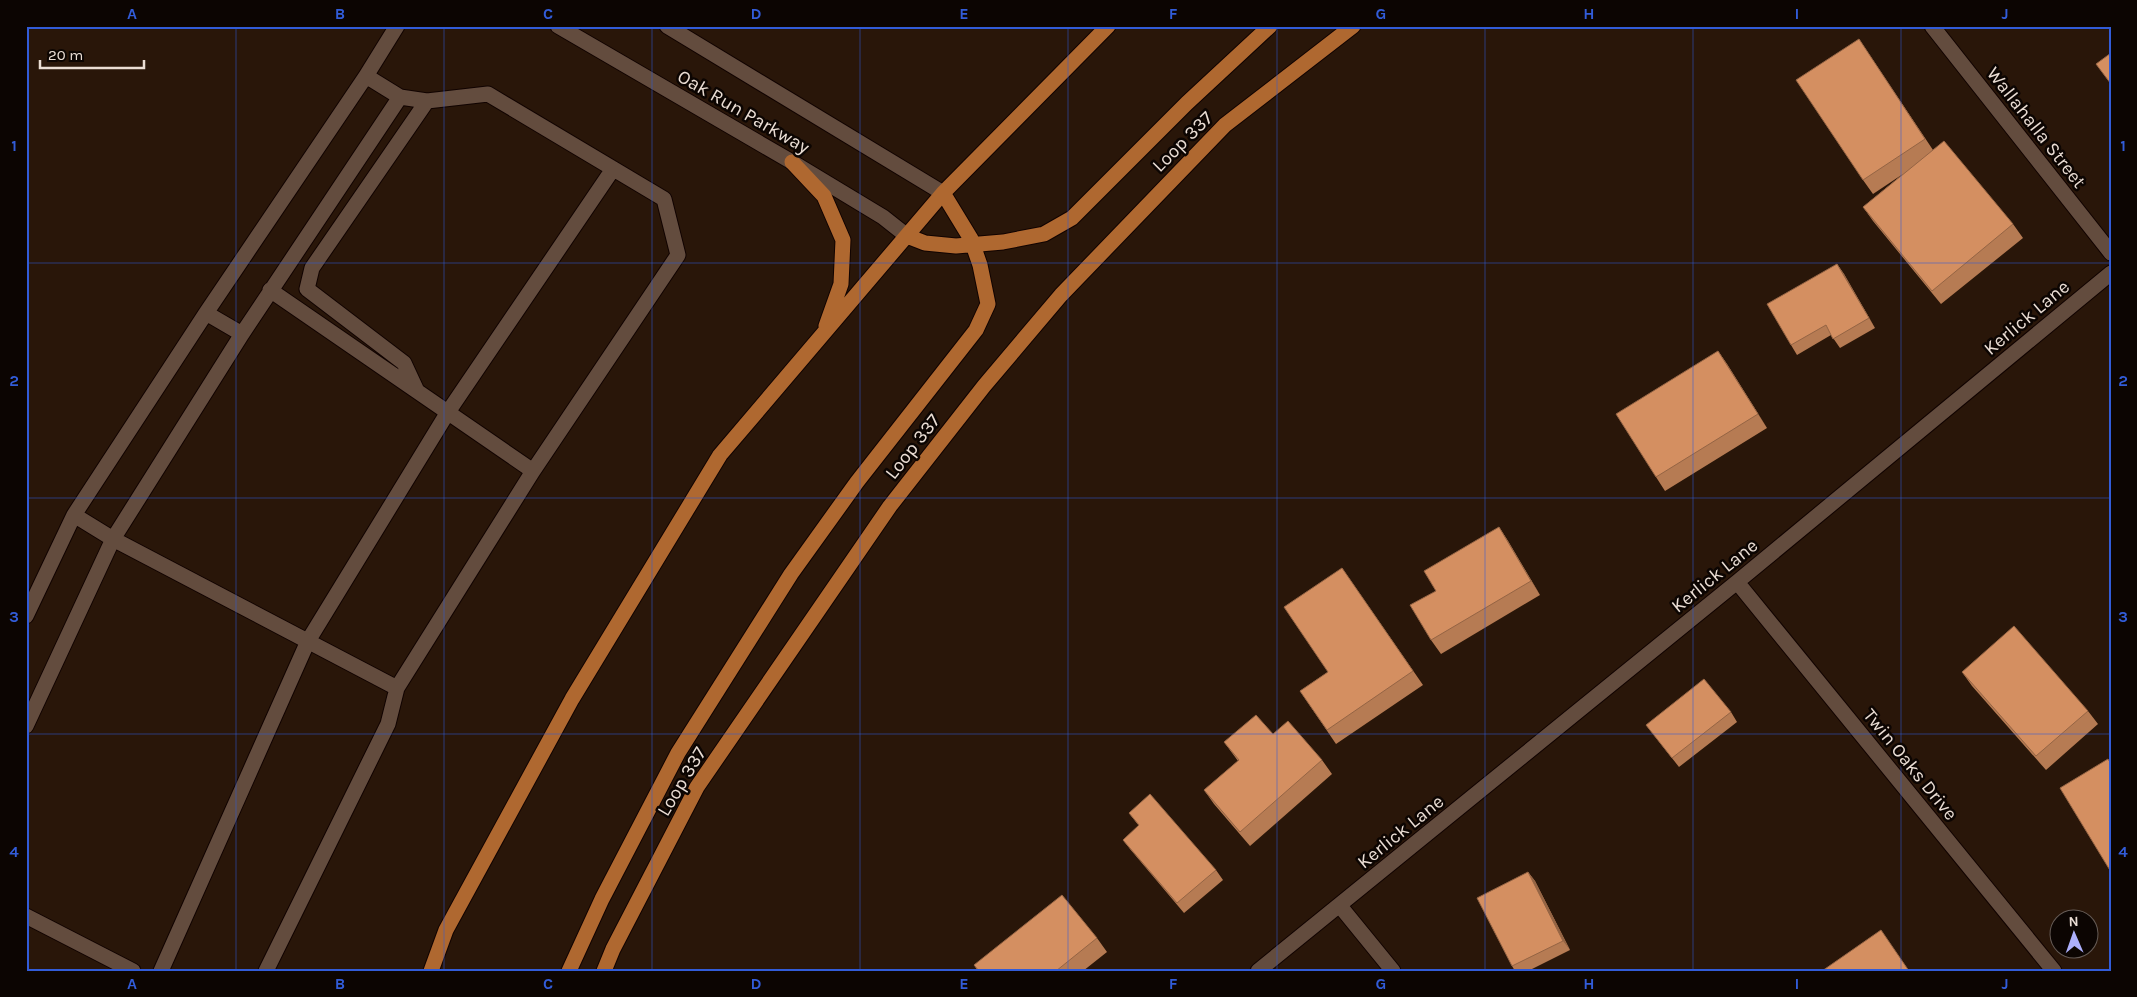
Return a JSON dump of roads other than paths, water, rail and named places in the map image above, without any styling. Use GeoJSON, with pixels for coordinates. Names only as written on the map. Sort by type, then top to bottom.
{"type":"FeatureCollection","features":[{"type":"Feature","properties":{"kind":"main road"},"geometry":{"type":"LineString","coordinates":[[431,971],[446,930],[572,700],[720,455],[943,193],[1108,26]]}},
{"type":"Feature","properties":{"kind":"main road"},"geometry":{"type":"LineString","coordinates":[[907,236],[925,243],[973,245],[1044,234],[1072,218],[1188,103],[1270,26]]}},
{"type":"Feature","properties":{"kind":"main road","name":"Loop 337"},"geometry":{"type":"LineString","coordinates":[[604,971],[613,949],[697,787],[890,506],[984,386],[1062,295],[1225,125],[1353,26]]}},
{"type":"Feature","properties":{"kind":"main road"},"geometry":{"type":"LineString","coordinates":[[792,162],[824,196],[843,240],[841,284],[823,335]]}},
{"type":"Feature","properties":{"kind":"main road"},"geometry":{"type":"LineString","coordinates":[[569,971],[602,899],[678,753],[776,599],[857,482],[976,330],[988,304],[980,265],[973,245],[943,193]]}},
{"type":"Feature","properties":{"kind":"street"},"geometry":{"type":"LineString","coordinates":[[26,616],[74,515],[206,313],[366,76],[397,26]]}},
{"type":"Feature","properties":{"kind":"street","name":"Oak Run Parkway"},"geometry":{"type":"LineString","coordinates":[[558,26],[883,216],[907,236]]}},
{"type":"Feature","properties":{"kind":"street","name":"Oak Run Parkway"},"geometry":{"type":"LineString","coordinates":[[667,26],[943,193]]}},
{"type":"Feature","properties":{"kind":"street","name":"Wallahalla Street"},"geometry":{"type":"LineString","coordinates":[[1932,26],[2111,253]]}},
{"type":"Feature","properties":{"kind":"street"},"geometry":{"type":"LineString","coordinates":[[266,971],[388,724],[397,688],[533,470],[678,255],[664,199],[488,94],[427,101],[400,97],[366,76]]}},
{"type":"Feature","properties":{"kind":"street"},"geometry":{"type":"LineString","coordinates":[[26,726],[113,539],[270,290],[400,97]]}},
{"type":"Feature","properties":{"kind":"street"},"geometry":{"type":"LineString","coordinates":[[418,391],[404,363],[307,289],[312,268],[427,101]]}},
{"type":"Feature","properties":{"kind":"street"},"geometry":{"type":"LineString","coordinates":[[161,971],[308,641],[448,412],[613,170]]}},
{"type":"Feature","properties":{"kind":"street","name":"Kerlick Lane"},"geometry":{"type":"LineString","coordinates":[[1258,971],[1737,582],[2111,273]]}},
{"type":"Feature","properties":{"kind":"street"},"geometry":{"type":"LineString","coordinates":[[270,290],[533,470]]}},
{"type":"Feature","properties":{"kind":"street"},"geometry":{"type":"LineString","coordinates":[[206,313],[242,334]]}},
{"type":"Feature","properties":{"kind":"street"},"geometry":{"type":"LineString","coordinates":[[74,515],[113,539],[397,688]]}},
{"type":"Feature","properties":{"kind":"street","name":"Twin Oaks Drive"},"geometry":{"type":"LineString","coordinates":[[1737,582],[2054,971]]}},
{"type":"Feature","properties":{"kind":"street"},"geometry":{"type":"LineString","coordinates":[[1340,906],[1393,971]]}},
{"type":"Feature","properties":{"kind":"street"},"geometry":{"type":"LineString","coordinates":[[26,916],[133,971]]}}]}
